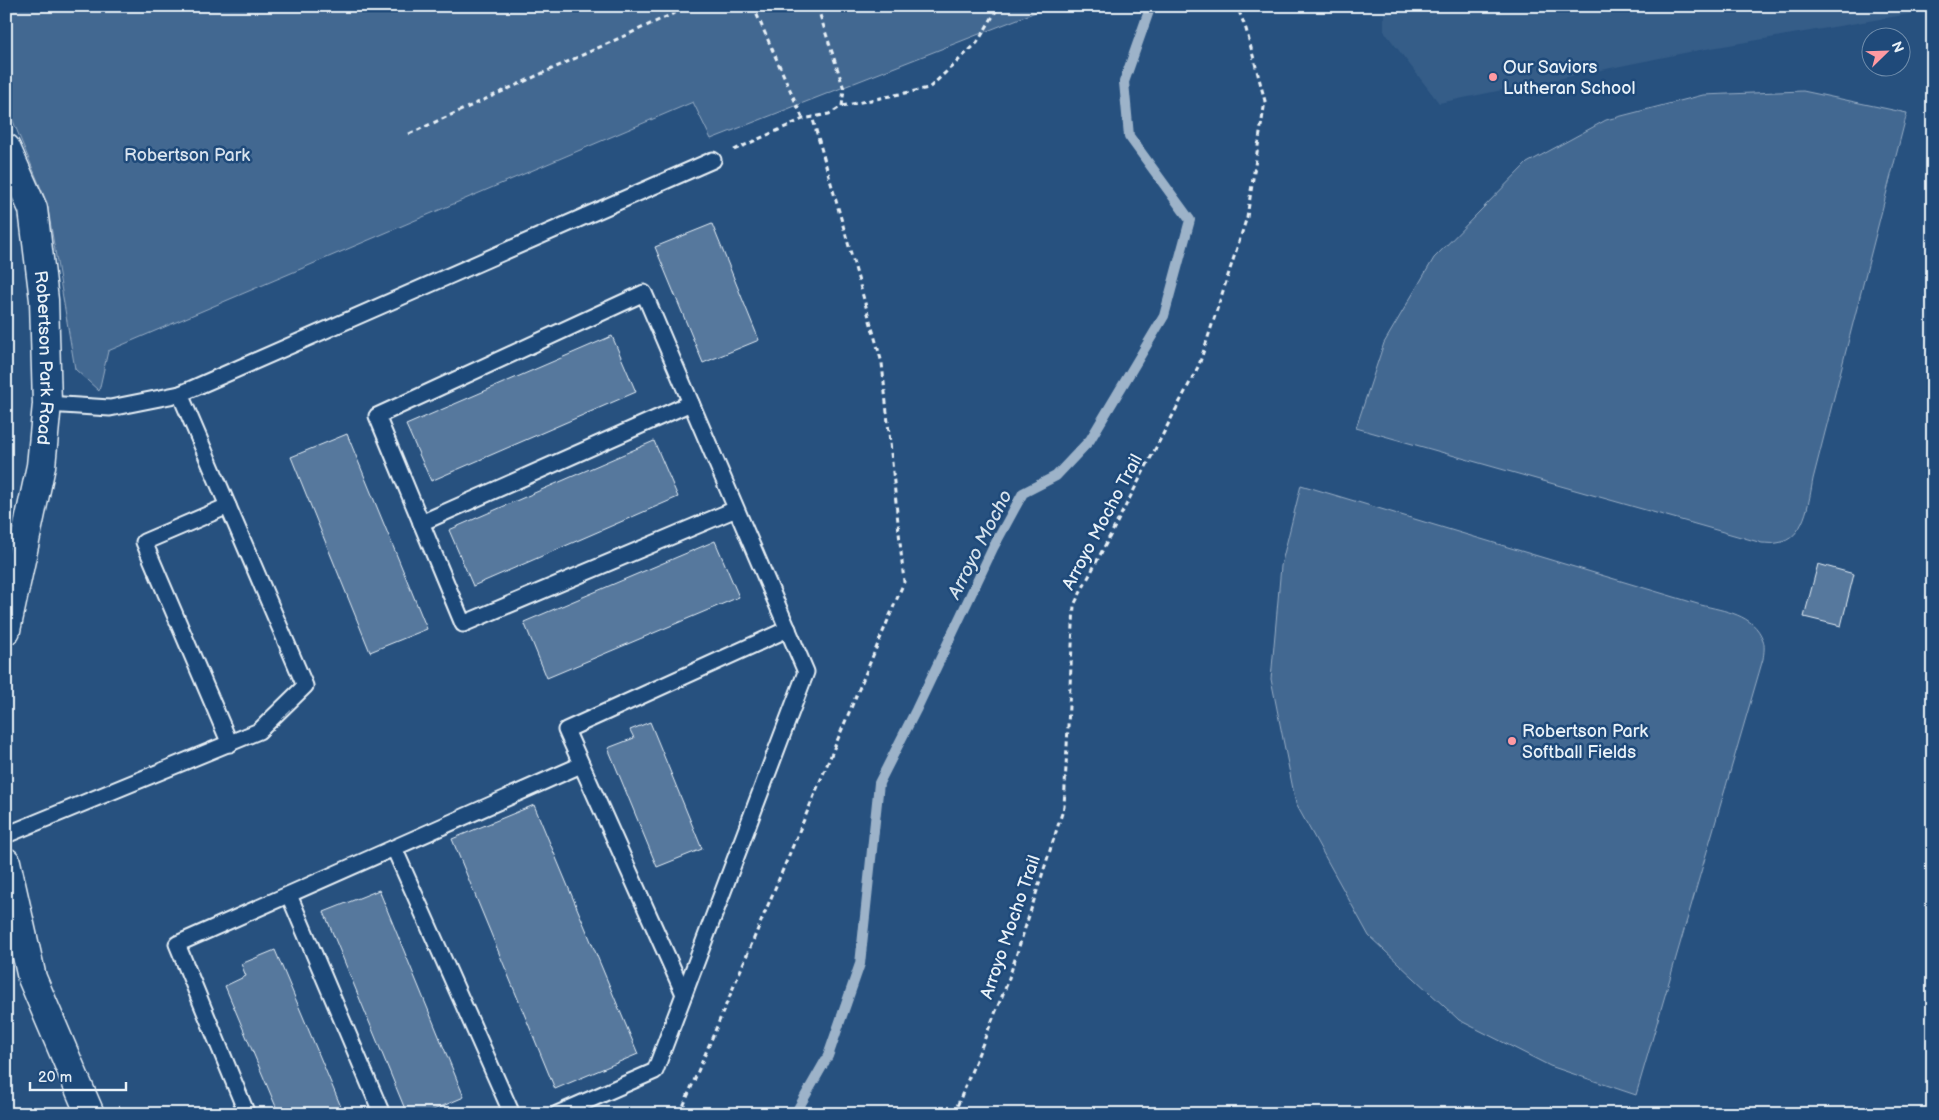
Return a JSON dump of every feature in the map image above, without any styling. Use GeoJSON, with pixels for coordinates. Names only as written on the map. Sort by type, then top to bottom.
{"type":"FeatureCollection","features":[{"type":"Feature","properties":{"kind":"street","name":"Robertson Park Road"},"geometry":{"type":"LineString","coordinates":[[6,148],[33,209],[44,300],[47,404],[41,466],[6,630]]}},
{"type":"Feature","properties":{"kind":"street"},"geometry":{"type":"LineString","coordinates":[[6,862],[32,978],[90,1114]]}},
{"type":"Feature","properties":{"kind":"lane"},"geometry":{"type":"LineString","coordinates":[[47,404],[110,408],[180,394],[713,160]]}},
{"type":"Feature","properties":{"kind":"lane"},"geometry":{"type":"LineString","coordinates":[[557,1114],[655,1071],[806,672],[644,293],[377,416],[463,624],[736,509]]}},
{"type":"Feature","properties":{"kind":"lane"},"geometry":{"type":"LineString","coordinates":[[6,835],[259,731],[304,686],[180,394]]}},
{"type":"Feature","properties":{"kind":"lane"},"geometry":{"type":"LineString","coordinates":[[421,523],[691,403]]}},
{"type":"Feature","properties":{"kind":"lane"},"geometry":{"type":"LineString","coordinates":[[228,506],[144,542],[230,744]]}},
{"type":"Feature","properties":{"kind":"lane"},"geometry":{"type":"LineString","coordinates":[[684,994],[566,730],[788,629]]}},
{"type":"Feature","properties":{"kind":"lane"},"geometry":{"type":"LineString","coordinates":[[247,1114],[177,944],[581,765]]}},
{"type":"Feature","properties":{"kind":"lane"},"geometry":{"type":"LineString","coordinates":[[394,848],[512,1114]]}},
{"type":"Feature","properties":{"kind":"lane"},"geometry":{"type":"LineString","coordinates":[[289,894],[382,1114]]}},
{"type":"Feature","properties":{"kind":"path"},"geometry":{"type":"LineString","coordinates":[[409,134],[690,6]]}},
{"type":"Feature","properties":{"kind":"path"},"geometry":{"type":"LineString","coordinates":[[753,6],[803,119]]}},
{"type":"Feature","properties":{"kind":"path"},"geometry":{"type":"LineString","coordinates":[[817,6],[844,89],[842,106]]}},
{"type":"Feature","properties":{"kind":"path"},"geometry":{"type":"LineString","coordinates":[[713,160],[803,119],[829,114],[842,106],[929,88],[977,43],[999,6]]}},
{"type":"Feature","properties":{"kind":"path","name":"Arroyo Mocho Trail"},"geometry":{"type":"LineString","coordinates":[[954,1114],[1008,984],[1064,807],[1074,605],[1199,365],[1246,217],[1265,101],[1246,29],[1237,6]]}},
{"type":"Feature","properties":{"kind":"path"},"geometry":{"type":"LineString","coordinates":[[680,1114],[904,582],[882,363],[812,116]]}},
{"type":"Feature","properties":{"kind":"shaded area","name":"Our Saviors Lutheran School"},"geometry":{"type":"Polygon","coordinates":[[[1384,6],[1933,6],[1933,10],[1694,51],[1439,103],[1384,31],[1384,6]]]}},
{"type":"Feature","properties":{"kind":"green space","name":"Robertson Park"},"geometry":{"type":"Polygon","coordinates":[[[6,6],[1051,6],[711,139],[693,102],[108,351],[99,391],[75,369],[47,203],[6,104],[6,6]]]}},
{"type":"Feature","properties":{"kind":"green space"},"geometry":{"type":"Polygon","coordinates":[[[1803,91],[1907,113],[1807,508],[1800,527],[1794,535],[1777,543],[1762,543],[1356,428],[1384,343],[1434,258],[1527,163],[1606,120],[1703,95],[1803,91]]]}},
{"type":"Feature","properties":{"kind":"green space","name":"Robertson Park Softball Fields"},"geometry":{"type":"Polygon","coordinates":[[[1301,485],[1728,612],[1745,619],[1759,631],[1764,644],[1763,659],[1636,1095],[1550,1066],[1459,1020],[1369,936],[1296,804],[1271,679],[1281,566],[1301,485]]]}},
{"type":"Feature","properties":{"kind":"building"},"geometry":{"type":"Polygon","coordinates":[[[712,224],[759,340],[703,363],[655,247],[712,224]]]}},
{"type":"Feature","properties":{"kind":"building"},"geometry":{"type":"Polygon","coordinates":[[[612,336],[636,392],[431,481],[406,425],[612,336]]]}},
{"type":"Feature","properties":{"kind":"building"},"geometry":{"type":"Polygon","coordinates":[[[347,434],[427,629],[370,652],[291,457],[347,434]]]}},
{"type":"Feature","properties":{"kind":"building"},"geometry":{"type":"Polygon","coordinates":[[[654,441],[678,497],[473,586],[449,530],[654,441]]]}},
{"type":"Feature","properties":{"kind":"building"},"geometry":{"type":"Polygon","coordinates":[[[715,541],[739,597],[547,678],[524,622],[715,541]]]}},
{"type":"Feature","properties":{"kind":"building"},"geometry":{"type":"Polygon","coordinates":[[[1818,564],[1854,574],[1841,626],[1804,617],[1818,564]]]}},
{"type":"Feature","properties":{"kind":"building"},"geometry":{"type":"Polygon","coordinates":[[[650,722],[702,849],[657,867],[608,748],[634,738],[630,730],[650,722]]]}},
{"type":"Feature","properties":{"kind":"building"},"geometry":{"type":"Polygon","coordinates":[[[534,805],[638,1054],[555,1089],[452,839],[534,805]]]}},
{"type":"Feature","properties":{"kind":"building"},"geometry":{"type":"Polygon","coordinates":[[[379,890],[464,1097],[424,1114],[407,1114],[324,912],[379,890]]]}},
{"type":"Feature","properties":{"kind":"building"},"geometry":{"type":"Polygon","coordinates":[[[275,950],[344,1114],[279,1114],[225,986],[246,976],[241,964],[275,950]]]}},
{"type":"Feature","properties":{"kind":"waterway","name":"Arroyo Mocho"},"geometry":{"type":"LineString","coordinates":[[795,1114],[828,1056],[860,964],[879,783],[993,548],[1023,493],[1056,476],[1090,440],[1164,316],[1190,220],[1129,136],[1124,82],[1149,11],[1153,6]]}},
{"type":"Feature","properties":{"kind":"place","name":"Our Saviors Lutheran School"},"geometry":{"type":"Point","coordinates":[1493,77]}},
{"type":"Feature","properties":{"kind":"place","name":"Robertson Park Softball Fields"},"geometry":{"type":"Point","coordinates":[1512,741]}}]}
